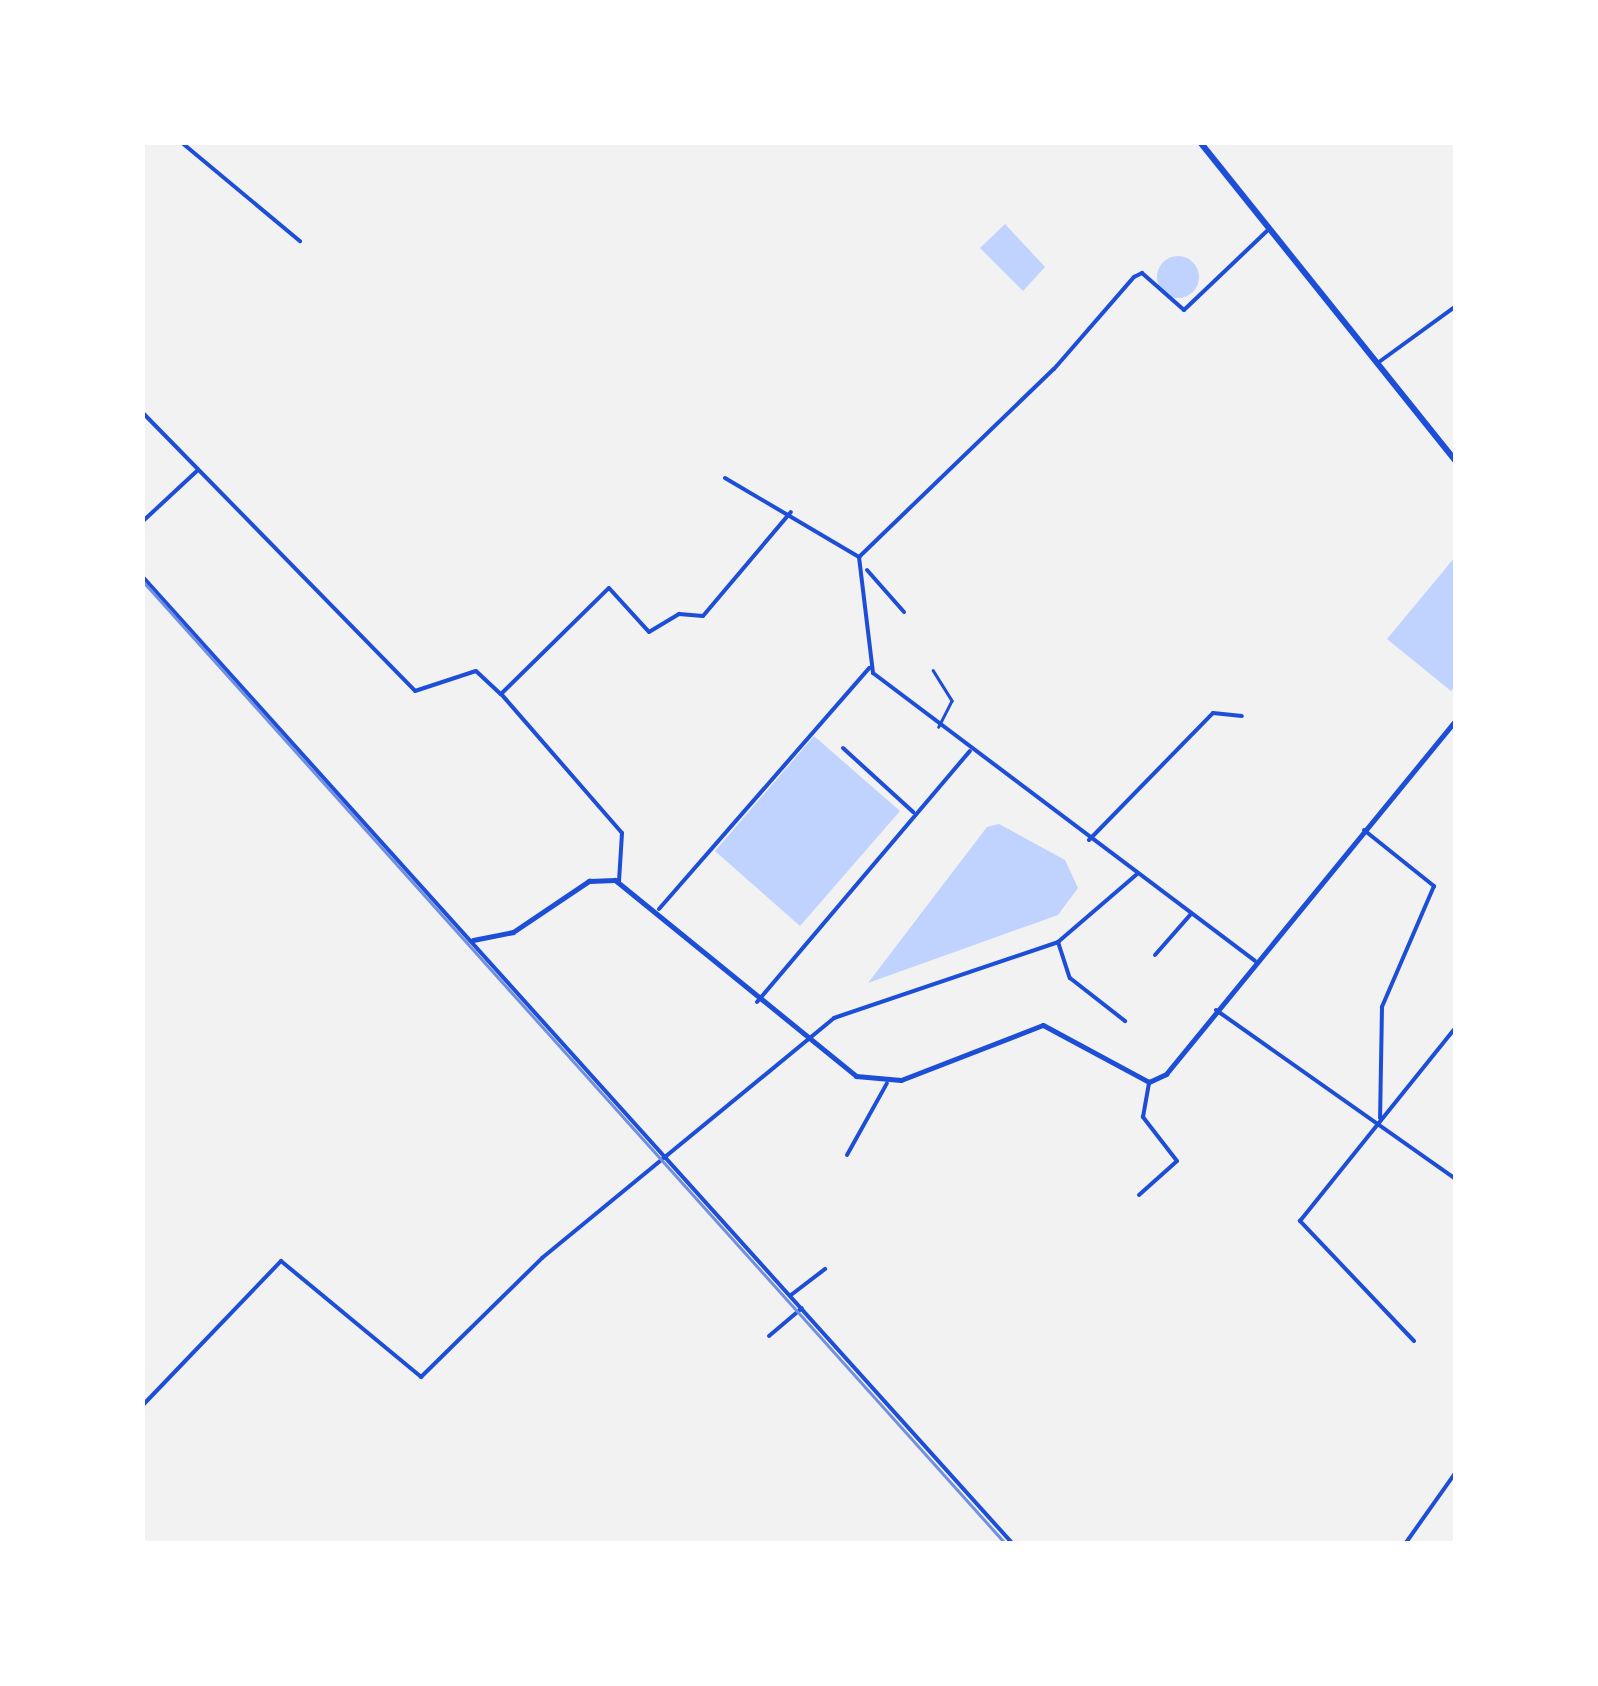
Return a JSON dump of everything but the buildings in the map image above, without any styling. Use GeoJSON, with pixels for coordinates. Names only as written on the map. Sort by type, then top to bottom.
{"type":"FeatureCollection","features":[{"type":"Feature","properties":{"kind":"highway"},"geometry":{"type":"LineString","coordinates":[[1200,142],[1456,462]]}},
{"type":"Feature","properties":{"kind":"street"},"geometry":{"type":"LineString","coordinates":[[182,142],[300,241]]}},
{"type":"Feature","properties":{"kind":"street"},"geometry":{"type":"LineString","coordinates":[[864,555],[1054,369],[1134,276],[1142,273],[1184,310],[1269,229]]}},
{"type":"Feature","properties":{"kind":"street"},"geometry":{"type":"LineString","coordinates":[[1376,364],[1456,306]]}},
{"type":"Feature","properties":{"kind":"street"},"geometry":{"type":"LineString","coordinates":[[142,412],[415,691],[476,670],[501,694],[622,833],[619,881]]}},
{"type":"Feature","properties":{"kind":"street"},"geometry":{"type":"LineString","coordinates":[[142,522],[198,470]]}},
{"type":"Feature","properties":{"kind":"street"},"geometry":{"type":"LineString","coordinates":[[658,909],[870,668],[868,570],[864,555],[725,478]]}},
{"type":"Feature","properties":{"kind":"street"},"geometry":{"type":"LineString","coordinates":[[501,694],[608,588],[649,632],[679,614],[703,616],[791,512]]}},
{"type":"Feature","properties":{"kind":"street"},"geometry":{"type":"LineString","coordinates":[[868,570],[904,612]]}},
{"type":"Feature","properties":{"kind":"street"},"geometry":{"type":"LineString","coordinates":[[142,576],[474,940],[1013,1544]]}},
{"type":"Feature","properties":{"kind":"street"},"geometry":{"type":"LineString","coordinates":[[870,668],[970,751],[1255,962]]}},
{"type":"Feature","properties":{"kind":"street"},"geometry":{"type":"LineString","coordinates":[[1089,840],[1212,713],[1242,716]]}},
{"type":"Feature","properties":{"kind":"street"},"geometry":{"type":"LineString","coordinates":[[1139,1195],[1176,1162],[1143,1117],[1149,1082],[1216,1010],[1456,720]]}},
{"type":"Feature","properties":{"kind":"street"},"geometry":{"type":"LineString","coordinates":[[842,748],[913,812]]}},
{"type":"Feature","properties":{"kind":"street"},"geometry":{"type":"LineString","coordinates":[[757,1002],[913,812],[970,751]]}},
{"type":"Feature","properties":{"kind":"street"},"geometry":{"type":"LineString","coordinates":[[1364,830],[1434,886],[1382,1006],[1380,1118]]}},
{"type":"Feature","properties":{"kind":"street"},"geometry":{"type":"LineString","coordinates":[[142,1406],[281,1260],[422,1378],[542,1258],[834,1018],[1058,942],[1138,874]]}},
{"type":"Feature","properties":{"kind":"street"},"geometry":{"type":"LineString","coordinates":[[474,940],[513,932],[589,880],[619,881],[658,909],[805,1043],[856,1076],[887,1082],[1042,1025],[1149,1082]]}},
{"type":"Feature","properties":{"kind":"street"},"geometry":{"type":"LineString","coordinates":[[1155,955],[1191,914]]}},
{"type":"Feature","properties":{"kind":"street"},"geometry":{"type":"LineString","coordinates":[[1058,942],[1070,978],[1125,1021]]}},
{"type":"Feature","properties":{"kind":"street"},"geometry":{"type":"LineString","coordinates":[[1216,1010],[1341,1105],[1380,1118],[1456,1179]]}},
{"type":"Feature","properties":{"kind":"street"},"geometry":{"type":"LineString","coordinates":[[1414,1341],[1300,1224],[1380,1118],[1456,1027]]}},
{"type":"Feature","properties":{"kind":"street"},"geometry":{"type":"LineString","coordinates":[[847,1155],[887,1082]]}},
{"type":"Feature","properties":{"kind":"street"},"geometry":{"type":"LineString","coordinates":[[791,1294],[824,1269]]}},
{"type":"Feature","properties":{"kind":"street"},"geometry":{"type":"LineString","coordinates":[[768,1336],[802,1308]]}},
{"type":"Feature","properties":{"kind":"street"},"geometry":{"type":"LineString","coordinates":[[1405,1544],[1456,1472]]}},
{"type":"Feature","properties":{"kind":"lane"},"geometry":{"type":"LineString","coordinates":[[933,670],[952,702],[939,727]]}},
{"type":"Feature","properties":{"kind":"water"},"geometry":{"type":"Polygon","coordinates":[[[1005,224],[1045,267],[1023,291],[980,248],[1005,224]]]}},
{"type":"Feature","properties":{"kind":"water"},"geometry":{"type":"Polygon","coordinates":[[[1178,256],[1193,262],[1199,277],[1193,292],[1178,298],[1163,292],[1157,277],[1163,262],[1178,256]]]}},
{"type":"Feature","properties":{"kind":"water"},"geometry":{"type":"Polygon","coordinates":[[[1455,557],[1456,686],[1451,691],[1387,639],[1455,557]]]}},
{"type":"Feature","properties":{"kind":"water"},"geometry":{"type":"Polygon","coordinates":[[[814,736],[900,811],[800,926],[715,851],[814,736]]]}},
{"type":"Feature","properties":{"kind":"water"},"geometry":{"type":"Polygon","coordinates":[[[999,824],[1065,860],[1078,888],[1058,915],[868,983],[987,827],[999,824]]]}},
{"type":"Feature","properties":{"kind":"railway"},"geometry":{"type":"LineString","coordinates":[[142,580],[1006,1544]]}}]}
